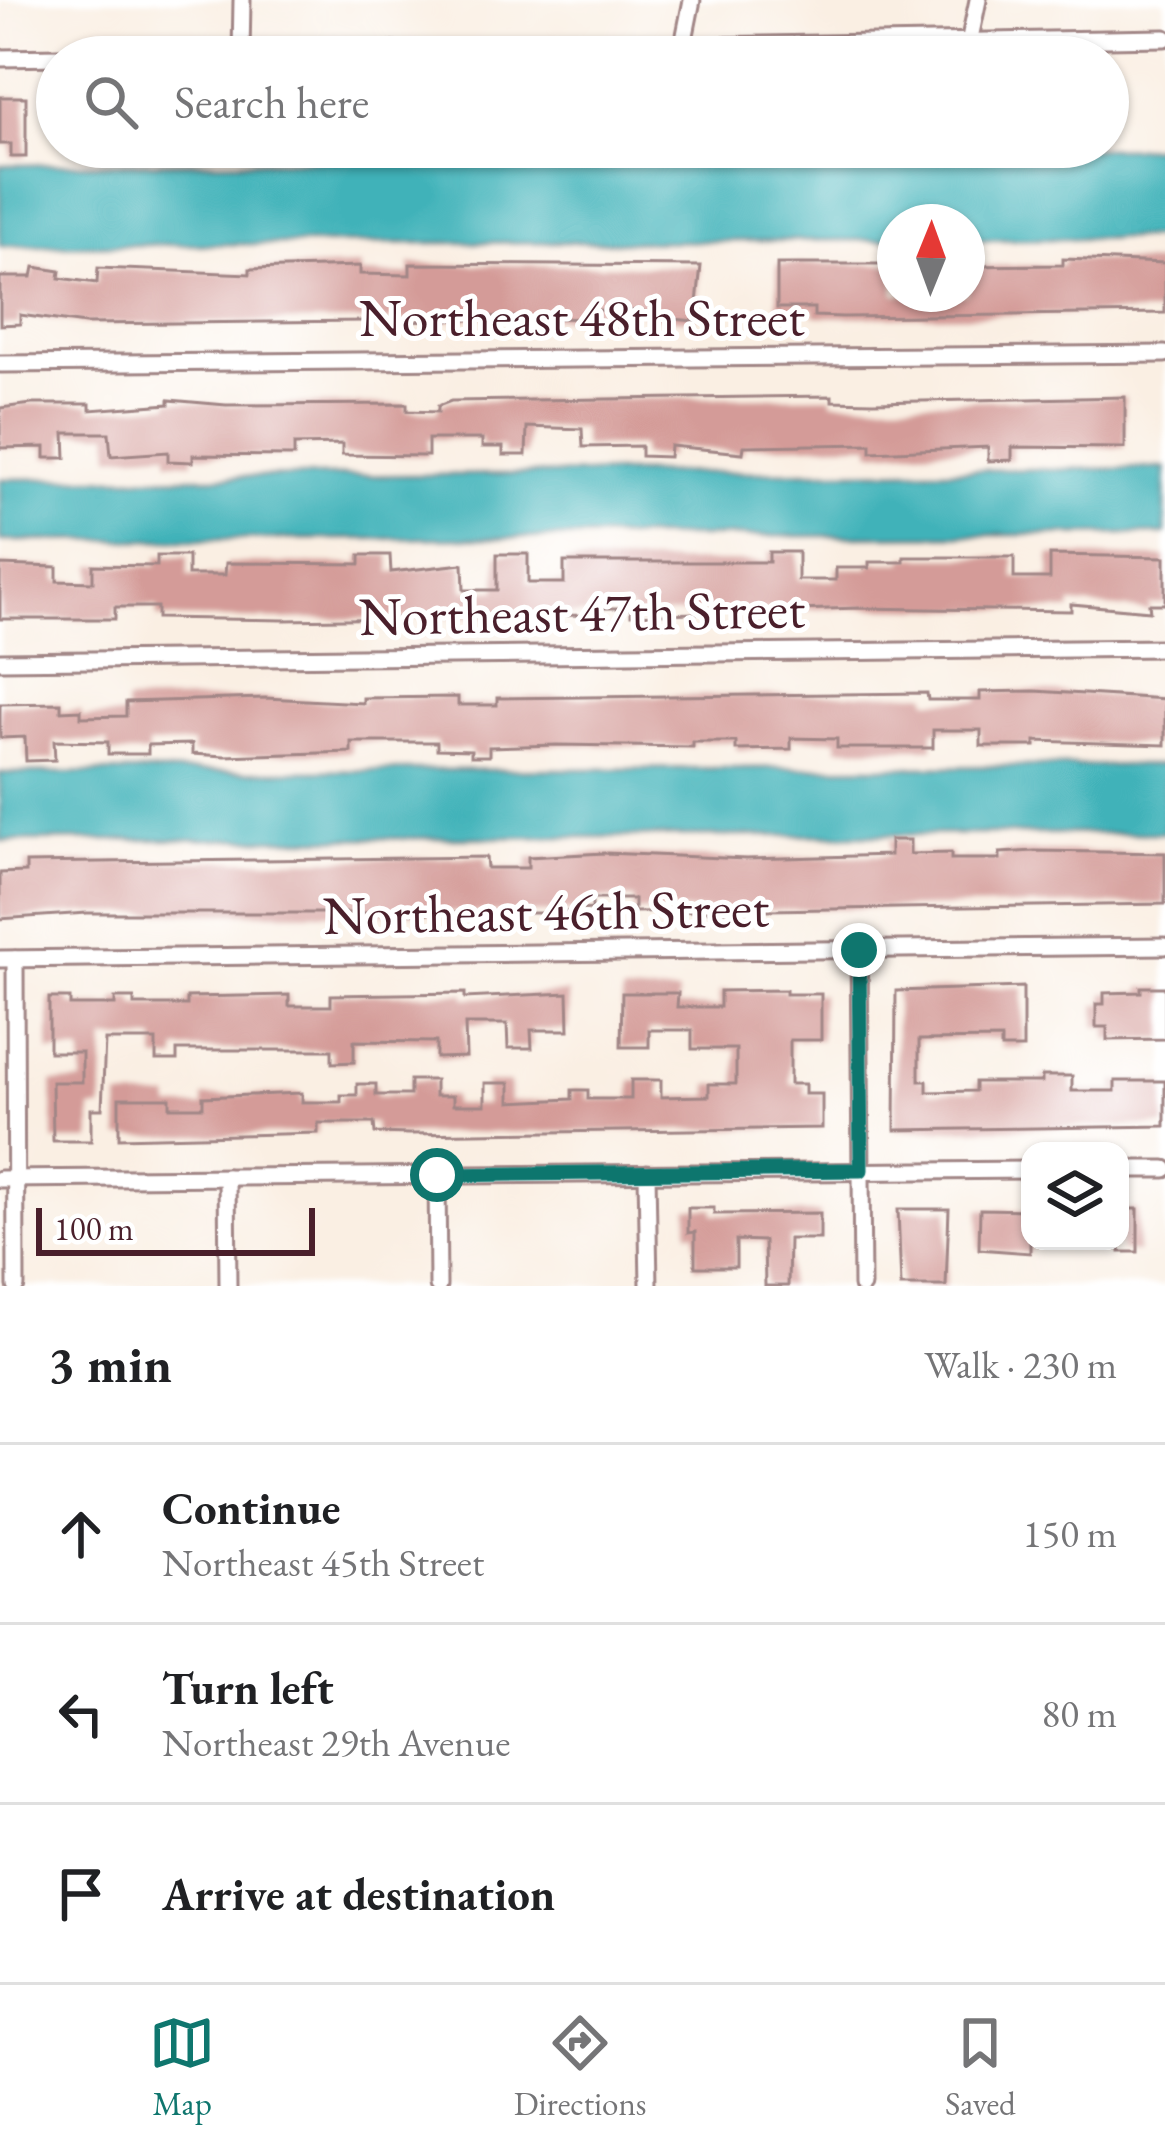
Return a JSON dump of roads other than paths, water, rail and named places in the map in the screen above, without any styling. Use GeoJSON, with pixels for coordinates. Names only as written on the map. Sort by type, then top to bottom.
{"type":"FeatureCollection","features":[{"type":"Feature","properties":{"kind":"street"},"geometry":{"type":"LineString","coordinates":[[241,36],[242,0]]}},
{"type":"Feature","properties":{"kind":"street"},"geometry":{"type":"LineString","coordinates":[[685,36],[692,0]]}},
{"type":"Feature","properties":{"kind":"street"},"geometry":{"type":"LineString","coordinates":[[971,36],[979,0]]}},
{"type":"Feature","properties":{"kind":"street"},"geometry":{"type":"LineString","coordinates":[[1129,39],[1165,38]]}},
{"type":"Feature","properties":{"kind":"street"},"geometry":{"type":"LineString","coordinates":[[0,58],[36,57]]}},
{"type":"Feature","properties":{"kind":"street","name":"Northeast 48th Street"},"geometry":{"type":"LineString","coordinates":[[0,364],[1165,354]]}},
{"type":"Feature","properties":{"kind":"street","name":"Northeast 47th Street"},"geometry":{"type":"LineString","coordinates":[[0,661],[1165,648]]}},
{"type":"Feature","properties":{"kind":"street","name":"Northeast 46th Street"},"geometry":{"type":"LineString","coordinates":[[8,959],[1165,946]]}},
{"type":"Feature","properties":{"kind":"street"},"geometry":{"type":"LineString","coordinates":[[859,950],[862,1286]]}},
{"type":"Feature","properties":{"kind":"street"},"geometry":{"type":"LineString","coordinates":[[8,959],[8,1179],[16,1286]]}},
{"type":"Feature","properties":{"kind":"street"},"geometry":{"type":"LineString","coordinates":[[1129,1169],[1165,1169]]}},
{"type":"Feature","properties":{"kind":"street"},"geometry":{"type":"LineString","coordinates":[[8,1179],[1021,1170]]}},
{"type":"Feature","properties":{"kind":"street"},"geometry":{"type":"LineString","coordinates":[[647,1173],[649,1286]]}},
{"type":"Feature","properties":{"kind":"street"},"geometry":{"type":"LineString","coordinates":[[437,1175],[438,1286]]}},
{"type":"Feature","properties":{"kind":"street"},"geometry":{"type":"LineString","coordinates":[[227,1178],[228,1286]]}},
{"type":"Feature","properties":{"kind":"water"},"geometry":{"type":"Polygon","coordinates":[[[1165,147],[1165,238],[985,240],[985,204],[877,204],[877,240],[0,246],[0,165],[1129,168],[1129,148],[1165,147]]]}},
{"type":"Feature","properties":{"kind":"water"},"geometry":{"type":"Polygon","coordinates":[[[1165,468],[1165,534],[0,541],[0,479],[1165,468]]]}},
{"type":"Feature","properties":{"kind":"water"},"geometry":{"type":"Polygon","coordinates":[[[1165,765],[1165,833],[0,841],[0,773],[1165,765]]]}}]}
